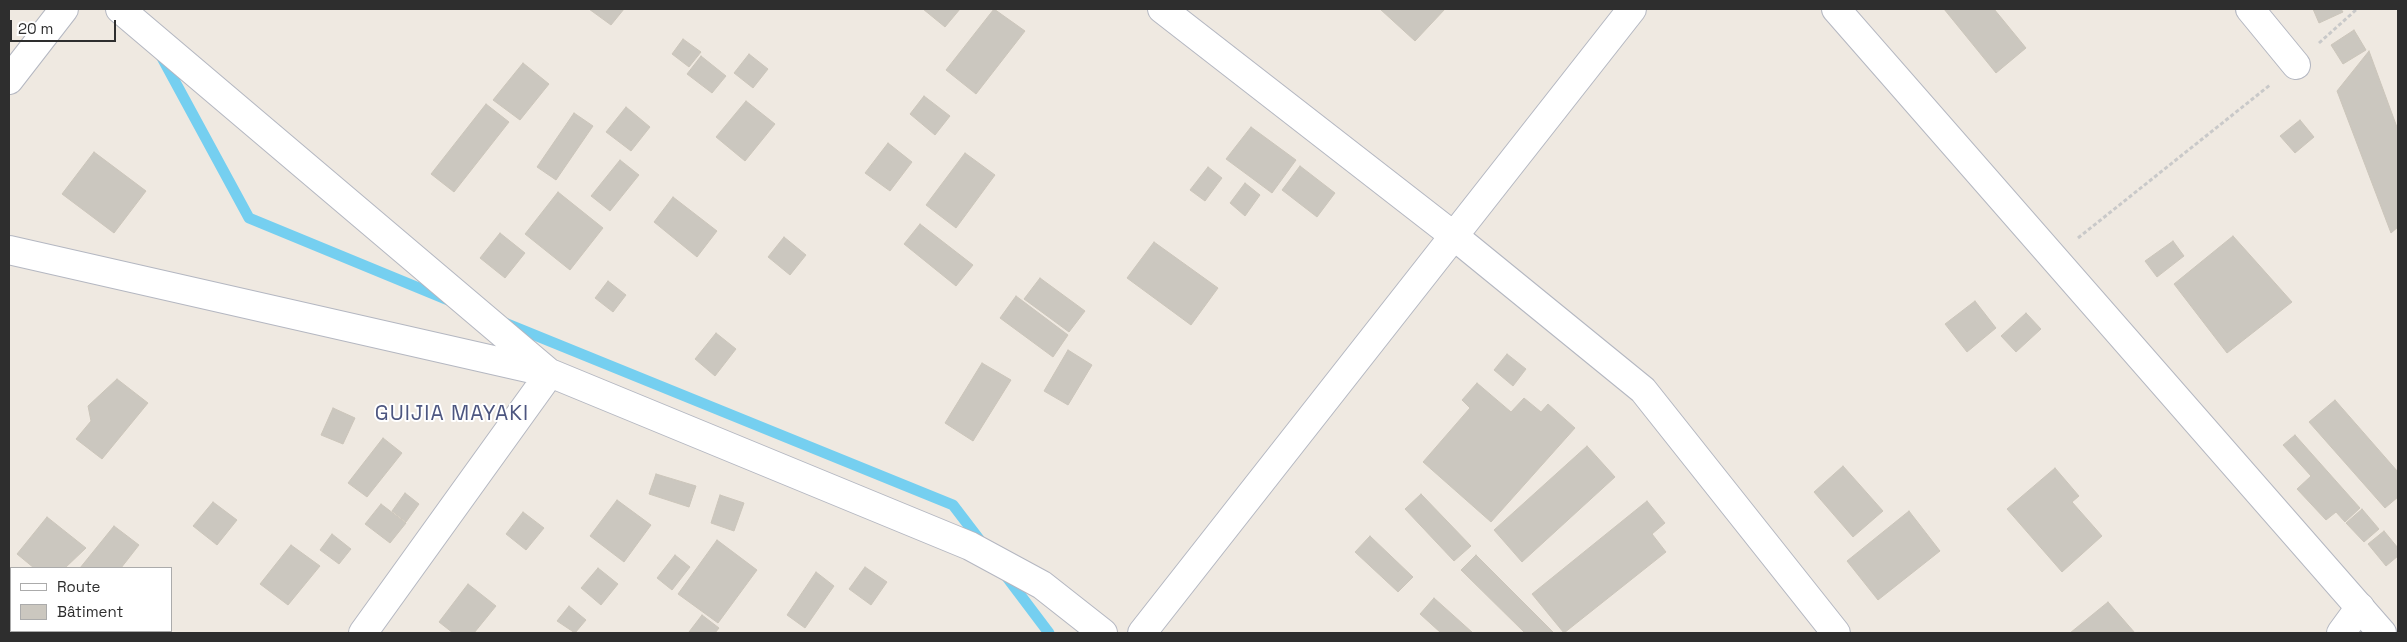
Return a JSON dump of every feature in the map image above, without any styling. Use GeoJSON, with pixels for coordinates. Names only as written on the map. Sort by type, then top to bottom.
{"type":"FeatureCollection","features":[{"type":"Feature","properties":{"kind":"street"},"geometry":{"type":"LineString","coordinates":[[9,80],[64,9]]}},
{"type":"Feature","properties":{"kind":"street"},"geometry":{"type":"LineString","coordinates":[[120,9],[550,373]]}},
{"type":"Feature","properties":{"kind":"street"},"geometry":{"type":"LineString","coordinates":[[1162,9],[1454,236],[1643,390],[1836,633]]}},
{"type":"Feature","properties":{"kind":"street"},"geometry":{"type":"LineString","coordinates":[[1142,633],[1632,9]]}},
{"type":"Feature","properties":{"kind":"street"},"geometry":{"type":"LineString","coordinates":[[1836,9],[2382,633]]}},
{"type":"Feature","properties":{"kind":"street"},"geometry":{"type":"LineString","coordinates":[[2250,9],[2296,65]]}},
{"type":"Feature","properties":{"kind":"street"},"geometry":{"type":"LineString","coordinates":[[9,250],[550,373],[970,546],[1042,585],[1103,633]]}},
{"type":"Feature","properties":{"kind":"street"},"geometry":{"type":"LineString","coordinates":[[363,633],[550,373]]}},
{"type":"Feature","properties":{"kind":"street"},"geometry":{"type":"LineString","coordinates":[[2341,633],[2360,607]]}},
{"type":"Feature","properties":{"kind":"path"},"geometry":{"type":"LineString","coordinates":[[2054,257],[2296,65],[2357,9]]}},
{"type":"Feature","properties":{"kind":"building"},"geometry":{"type":"Polygon","coordinates":[[[589,9],[624,9],[611,25],[589,9]]]}},
{"type":"Feature","properties":{"kind":"building"},"geometry":{"type":"Polygon","coordinates":[[[923,9],[960,9],[945,27],[923,9]]]}},
{"type":"Feature","properties":{"kind":"building"},"geometry":{"type":"Polygon","coordinates":[[[994,9],[1025,31],[976,94],[946,70],[994,9]]]}},
{"type":"Feature","properties":{"kind":"building"},"geometry":{"type":"Polygon","coordinates":[[[1380,9],[1445,9],[1415,41],[1380,9]]]}},
{"type":"Feature","properties":{"kind":"building"},"geometry":{"type":"Polygon","coordinates":[[[1944,9],[1994,9],[2026,48],[1996,73],[1944,9]]]}},
{"type":"Feature","properties":{"kind":"building"},"geometry":{"type":"Polygon","coordinates":[[[2313,9],[2341,9],[2343,12],[2319,23],[2313,9]]]}},
{"type":"Feature","properties":{"kind":"building"},"geometry":{"type":"Polygon","coordinates":[[[2354,30],[2366,50],[2343,64],[2331,45],[2354,30]]]}},
{"type":"Feature","properties":{"kind":"building"},"geometry":{"type":"Polygon","coordinates":[[[683,39],[701,52],[689,67],[672,54],[683,39]]]}},
{"type":"Feature","properties":{"kind":"building"},"geometry":{"type":"Polygon","coordinates":[[[2369,51],[2398,130],[2398,227],[2391,233],[2337,91],[2369,51]]]}},
{"type":"Feature","properties":{"kind":"building"},"geometry":{"type":"Polygon","coordinates":[[[749,54],[768,69],[753,88],[734,73],[749,54]]]}},
{"type":"Feature","properties":{"kind":"building"},"geometry":{"type":"Polygon","coordinates":[[[701,56],[726,76],[712,93],[687,74],[701,56]]]}},
{"type":"Feature","properties":{"kind":"building"},"geometry":{"type":"Polygon","coordinates":[[[523,63],[549,84],[520,120],[493,100],[523,63]]]}},
{"type":"Feature","properties":{"kind":"building"},"geometry":{"type":"Polygon","coordinates":[[[924,96],[950,116],[935,135],[910,114],[924,96]]]}},
{"type":"Feature","properties":{"kind":"building"},"geometry":{"type":"Polygon","coordinates":[[[746,101],[775,124],[745,161],[716,137],[746,101]]]}},
{"type":"Feature","properties":{"kind":"building"},"geometry":{"type":"Polygon","coordinates":[[[486,104],[509,122],[454,192],[431,174],[486,104]]]}},
{"type":"Feature","properties":{"kind":"building"},"geometry":{"type":"Polygon","coordinates":[[[626,107],[650,127],[631,151],[606,132],[626,107]]]}},
{"type":"Feature","properties":{"kind":"building"},"geometry":{"type":"Polygon","coordinates":[[[574,113],[593,126],[556,180],[537,167],[574,113]]]}},
{"type":"Feature","properties":{"kind":"building"},"geometry":{"type":"Polygon","coordinates":[[[2300,120],[2314,137],[2295,153],[2280,136],[2300,120]]]}},
{"type":"Feature","properties":{"kind":"building"},"geometry":{"type":"Polygon","coordinates":[[[1251,127],[1296,160],[1272,193],[1226,159],[1251,127]]]}},
{"type":"Feature","properties":{"kind":"building"},"geometry":{"type":"Polygon","coordinates":[[[888,143],[912,162],[890,191],[865,173],[888,143]]]}},
{"type":"Feature","properties":{"kind":"building"},"geometry":{"type":"Polygon","coordinates":[[[94,152],[146,191],[114,233],[62,194],[94,152]]]}},
{"type":"Feature","properties":{"kind":"building"},"geometry":{"type":"Polygon","coordinates":[[[965,153],[995,175],[956,228],[926,205],[965,153]]]}},
{"type":"Feature","properties":{"kind":"building"},"geometry":{"type":"Polygon","coordinates":[[[620,160],[639,175],[610,211],[591,196],[620,160]]]}},
{"type":"Feature","properties":{"kind":"building"},"geometry":{"type":"Polygon","coordinates":[[[1300,166],[1335,193],[1317,217],[1282,190],[1300,166]]]}},
{"type":"Feature","properties":{"kind":"building"},"geometry":{"type":"Polygon","coordinates":[[[1208,167],[1222,178],[1205,201],[1190,190],[1208,167]]]}},
{"type":"Feature","properties":{"kind":"building"},"geometry":{"type":"Polygon","coordinates":[[[1245,183],[1260,195],[1245,216],[1230,203],[1245,183]]]}},
{"type":"Feature","properties":{"kind":"building"},"geometry":{"type":"Polygon","coordinates":[[[558,192],[603,228],[570,270],[525,234],[558,192]]]}},
{"type":"Feature","properties":{"kind":"building"},"geometry":{"type":"Polygon","coordinates":[[[673,197],[717,231],[697,257],[654,222],[673,197]]]}},
{"type":"Feature","properties":{"kind":"building"},"geometry":{"type":"Polygon","coordinates":[[[920,224],[973,265],[956,286],[904,244],[920,224]]]}},
{"type":"Feature","properties":{"kind":"building"},"geometry":{"type":"Polygon","coordinates":[[[500,233],[525,253],[505,278],[480,258],[500,233]]]}},
{"type":"Feature","properties":{"kind":"building"},"geometry":{"type":"Polygon","coordinates":[[[2233,236],[2292,302],[2227,353],[2174,284],[2233,236]]]}},
{"type":"Feature","properties":{"kind":"building"},"geometry":{"type":"Polygon","coordinates":[[[784,237],[806,255],[790,275],[768,257],[784,237]]]}},
{"type":"Feature","properties":{"kind":"building"},"geometry":{"type":"Polygon","coordinates":[[[2173,241],[2184,256],[2157,277],[2145,261],[2173,241]]]}},
{"type":"Feature","properties":{"kind":"building"},"geometry":{"type":"Polygon","coordinates":[[[1154,242],[1218,288],[1191,325],[1127,278],[1154,242]]]}},
{"type":"Feature","properties":{"kind":"building"},"geometry":{"type":"Polygon","coordinates":[[[1040,278],[1085,311],[1069,332],[1024,299],[1040,278]]]}},
{"type":"Feature","properties":{"kind":"building"},"geometry":{"type":"Polygon","coordinates":[[[608,281],[626,295],[613,312],[595,298],[608,281]]]}},
{"type":"Feature","properties":{"kind":"building"},"geometry":{"type":"Polygon","coordinates":[[[1016,296],[1068,335],[1053,357],[1000,318],[1016,296]]]}},
{"type":"Feature","properties":{"kind":"building"},"geometry":{"type":"Polygon","coordinates":[[[1975,301],[1996,328],[1967,352],[1945,324],[1975,301]]]}},
{"type":"Feature","properties":{"kind":"building"},"geometry":{"type":"Polygon","coordinates":[[[2026,313],[2041,329],[2016,352],[2001,336],[2026,313]]]}},
{"type":"Feature","properties":{"kind":"building"},"geometry":{"type":"Polygon","coordinates":[[[716,333],[736,349],[715,376],[695,359],[716,333]]]}},
{"type":"Feature","properties":{"kind":"building"},"geometry":{"type":"Polygon","coordinates":[[[1068,350],[1092,365],[1068,405],[1044,391],[1068,350]]]}},
{"type":"Feature","properties":{"kind":"building"},"geometry":{"type":"Polygon","coordinates":[[[1507,354],[1526,369],[1513,386],[1494,370],[1507,354]]]}},
{"type":"Feature","properties":{"kind":"building"},"geometry":{"type":"Polygon","coordinates":[[[982,363],[1011,380],[973,441],[945,423],[982,363]]]}},
{"type":"Feature","properties":{"kind":"building"},"geometry":{"type":"Polygon","coordinates":[[[117,379],[148,403],[102,459],[76,439],[91,421],[88,406],[117,379]]]}},
{"type":"Feature","properties":{"kind":"building"},"geometry":{"type":"Polygon","coordinates":[[[1477,383],[1511,412],[1524,398],[1541,412],[1548,404],[1575,428],[1491,522],[1423,462],[1470,408],[1462,400],[1477,383]]]}},
{"type":"Feature","properties":{"kind":"building"},"geometry":{"type":"Polygon","coordinates":[[[2335,400],[2398,472],[2398,497],[2385,508],[2309,422],[2335,400]]]}},
{"type":"Feature","properties":{"kind":"building"},"geometry":{"type":"Polygon","coordinates":[[[333,408],[355,418],[343,444],[321,435],[333,408]]]}},
{"type":"Feature","properties":{"kind":"building"},"geometry":{"type":"Polygon","coordinates":[[[2295,435],[2360,508],[2345,522],[2336,512],[2326,520],[2297,489],[2311,476],[2283,445],[2295,435]]]}},
{"type":"Feature","properties":{"kind":"building"},"geometry":{"type":"Polygon","coordinates":[[[383,438],[402,453],[367,497],[348,483],[383,438]]]}},
{"type":"Feature","properties":{"kind":"building"},"geometry":{"type":"Polygon","coordinates":[[[1587,446],[1615,477],[1522,562],[1494,530],[1587,446]]]}},
{"type":"Feature","properties":{"kind":"building"},"geometry":{"type":"Polygon","coordinates":[[[1843,466],[1883,511],[1853,537],[1814,492],[1843,466]]]}},
{"type":"Feature","properties":{"kind":"building"},"geometry":{"type":"Polygon","coordinates":[[[2055,468],[2079,496],[2072,502],[2102,536],[2062,572],[2007,509],[2055,468]]]}},
{"type":"Feature","properties":{"kind":"building"},"geometry":{"type":"Polygon","coordinates":[[[656,474],[696,486],[689,507],[649,494],[656,474]]]}},
{"type":"Feature","properties":{"kind":"building"},"geometry":{"type":"Polygon","coordinates":[[[405,493],[419,504],[406,522],[392,511],[405,493]]]}},
{"type":"Feature","properties":{"kind":"building"},"geometry":{"type":"Polygon","coordinates":[[[1421,494],[1471,546],[1454,561],[1405,509],[1421,494]]]}},
{"type":"Feature","properties":{"kind":"building"},"geometry":{"type":"Polygon","coordinates":[[[720,495],[744,503],[734,531],[711,523],[720,495]]]}},
{"type":"Feature","properties":{"kind":"building"},"geometry":{"type":"Polygon","coordinates":[[[617,500],[651,525],[624,562],[590,536],[617,500]]]}},
{"type":"Feature","properties":{"kind":"building"},"geometry":{"type":"Polygon","coordinates":[[[1647,501],[1665,523],[1652,534],[1666,552],[1564,633],[1532,594],[1647,501]]]}},
{"type":"Feature","properties":{"kind":"building"},"geometry":{"type":"Polygon","coordinates":[[[213,502],[237,520],[217,545],[193,526],[213,502]]]}},
{"type":"Feature","properties":{"kind":"building"},"geometry":{"type":"Polygon","coordinates":[[[381,504],[406,523],[390,543],[365,524],[381,504]]]}},
{"type":"Feature","properties":{"kind":"building"},"geometry":{"type":"Polygon","coordinates":[[[2362,509],[2379,529],[2364,542],[2346,523],[2362,509]]]}},
{"type":"Feature","properties":{"kind":"building"},"geometry":{"type":"Polygon","coordinates":[[[1909,511],[1940,551],[1878,600],[1847,561],[1909,511]]]}},
{"type":"Feature","properties":{"kind":"building"},"geometry":{"type":"Polygon","coordinates":[[[523,512],[544,528],[526,550],[506,534],[523,512]]]}},
{"type":"Feature","properties":{"kind":"building"},"geometry":{"type":"Polygon","coordinates":[[[47,517],[86,548],[66,567],[33,567],[17,554],[47,517]]]}},
{"type":"Feature","properties":{"kind":"building"},"geometry":{"type":"Polygon","coordinates":[[[114,526],[139,545],[122,567],[81,567],[114,526]]]}},
{"type":"Feature","properties":{"kind":"building"},"geometry":{"type":"Polygon","coordinates":[[[2384,531],[2398,548],[2398,556],[2386,566],[2368,544],[2384,531]]]}},
{"type":"Feature","properties":{"kind":"building"},"geometry":{"type":"Polygon","coordinates":[[[332,534],[351,549],[339,564],[320,550],[332,534]]]}},
{"type":"Feature","properties":{"kind":"building"},"geometry":{"type":"Polygon","coordinates":[[[1370,536],[1413,577],[1398,592],[1355,552],[1370,536]]]}},
{"type":"Feature","properties":{"kind":"building"},"geometry":{"type":"Polygon","coordinates":[[[717,540],[757,570],[718,623],[678,594],[717,540]]]}},
{"type":"Feature","properties":{"kind":"building"},"geometry":{"type":"Polygon","coordinates":[[[291,545],[320,566],[288,605],[260,584],[291,545]]]}},
{"type":"Feature","properties":{"kind":"building"},"geometry":{"type":"Polygon","coordinates":[[[675,555],[690,567],[672,590],[657,578],[675,555]]]}},
{"type":"Feature","properties":{"kind":"building"},"geometry":{"type":"Polygon","coordinates":[[[1476,555],[1554,633],[1525,633],[1461,570],[1476,555]]]}},
{"type":"Feature","properties":{"kind":"building"},"geometry":{"type":"Polygon","coordinates":[[[865,567],[887,582],[871,605],[849,589],[865,567]]]}},
{"type":"Feature","properties":{"kind":"building"},"geometry":{"type":"Polygon","coordinates":[[[598,568],[618,584],[601,605],[581,588],[598,568]]]}},
{"type":"Feature","properties":{"kind":"building"},"geometry":{"type":"Polygon","coordinates":[[[816,572],[834,586],[805,628],[787,615],[816,572]]]}},
{"type":"Feature","properties":{"kind":"building"},"geometry":{"type":"Polygon","coordinates":[[[468,584],[496,606],[474,633],[453,633],[439,622],[468,584]]]}},
{"type":"Feature","properties":{"kind":"building"},"geometry":{"type":"Polygon","coordinates":[[[1434,598],[1473,633],[1441,633],[1420,614],[1434,598]]]}},
{"type":"Feature","properties":{"kind":"building"},"geometry":{"type":"Polygon","coordinates":[[[2108,602],[2135,633],[2070,633],[2108,602]]]}},
{"type":"Feature","properties":{"kind":"building"},"geometry":{"type":"Polygon","coordinates":[[[569,606],[586,620],[575,633],[557,621],[569,606]]]}},
{"type":"Feature","properties":{"kind":"building"},"geometry":{"type":"Polygon","coordinates":[[[702,615],[719,628],[715,633],[689,632],[702,615]]]}},
{"type":"Feature","properties":{"kind":"building"},"geometry":{"type":"Polygon","coordinates":[[[80,632],[81,633],[43,633],[80,632]]]}},
{"type":"Feature","properties":{"kind":"waterway"},"geometry":{"type":"LineString","coordinates":[[160,54],[249,218],[448,300]]}},
{"type":"Feature","properties":{"kind":"waterway"},"geometry":{"type":"LineString","coordinates":[[505,323],[953,505],[982,543]]}},
{"type":"Feature","properties":{"kind":"waterway"},"geometry":{"type":"LineString","coordinates":[[1003,572],[1049,633]]}},
{"type":"Feature","properties":{"kind":"district","name":"GUIJIA MAYAKI"},"geometry":{"type":"Point","coordinates":[452,414]}}]}
